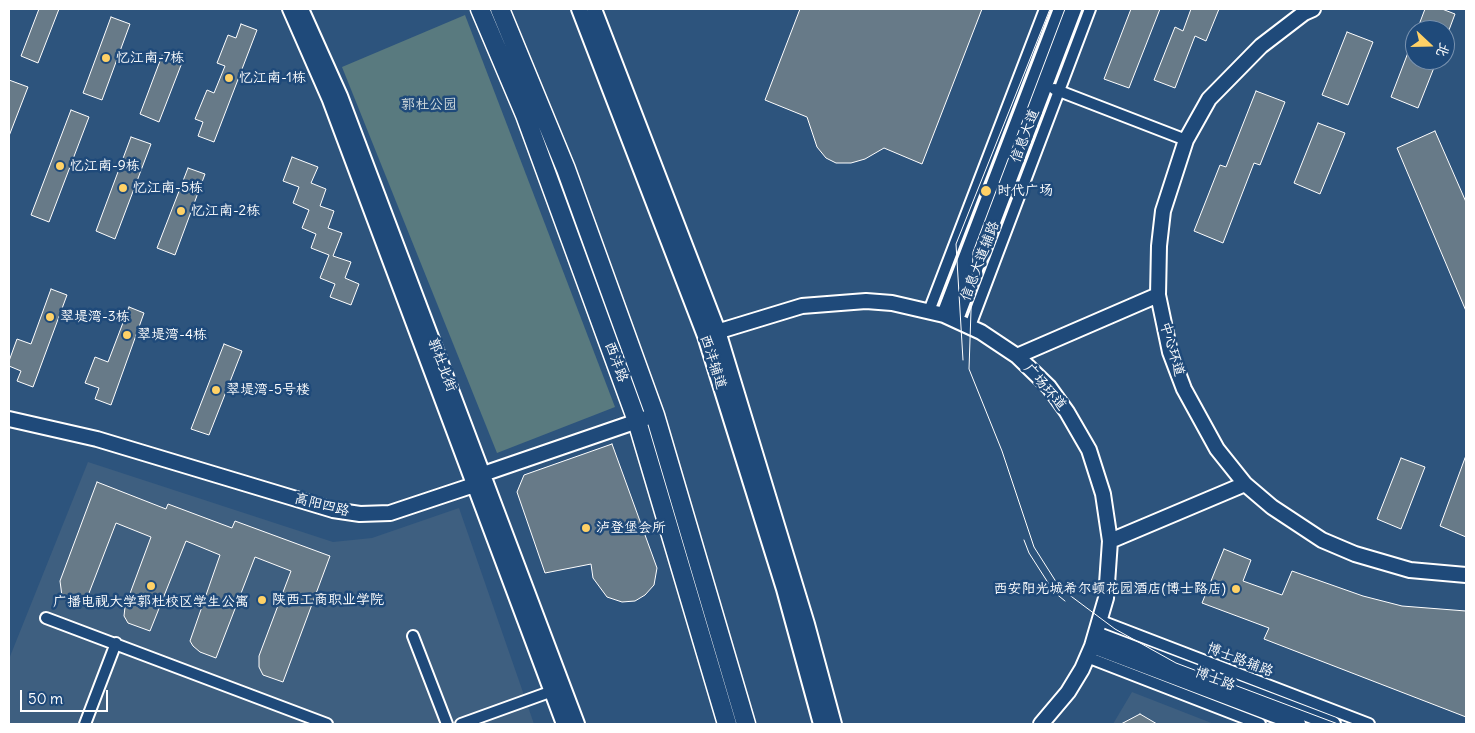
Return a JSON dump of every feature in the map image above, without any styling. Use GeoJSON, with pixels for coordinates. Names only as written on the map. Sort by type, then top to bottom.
{"type":"FeatureCollection","features":[{"type":"Feature","properties":{"kind":"highway","name":"西沣路"},"geometry":{"type":"LineString","coordinates":[[480,9],[524,115],[637,420],[727,724]]}},
{"type":"Feature","properties":{"kind":"highway","name":"西沣路"},"geometry":{"type":"LineString","coordinates":[[500,9],[566,169],[655,415],[746,724]]}},
{"type":"Feature","properties":{"kind":"street","name":"郭杜北街"},"geometry":{"type":"LineString","coordinates":[[290,9],[330,100],[558,689],[577,724]]}},
{"type":"Feature","properties":{"kind":"street","name":"郭杜北街"},"geometry":{"type":"LineString","coordinates":[[301,9],[340,96],[478,479]]}},
{"type":"Feature","properties":{"kind":"street","name":"西沣辅道"},"geometry":{"type":"LineString","coordinates":[[579,9],[711,334],[821,724]]}},
{"type":"Feature","properties":{"kind":"street","name":"西沣辅道"},"geometry":{"type":"LineString","coordinates":[[594,9],[711,334],[807,624],[834,724]]}},
{"type":"Feature","properties":{"kind":"street"},"geometry":{"type":"LineString","coordinates":[[930,311],[1046,9]]}},
{"type":"Feature","properties":{"kind":"street","name":"信息大道"},"geometry":{"type":"LineString","coordinates":[[950,317],[1039,83],[1061,9]]}},
{"type":"Feature","properties":{"kind":"street","name":"信息大道"},"geometry":{"type":"LineString","coordinates":[[1039,83],[1074,9]]}},
{"type":"Feature","properties":{"kind":"street","name":"信息大道辅路"},"geometry":{"type":"LineString","coordinates":[[970,326],[1090,9]]}},
{"type":"Feature","properties":{"kind":"street","name":"中心环道"},"geometry":{"type":"LineString","coordinates":[[1313,9],[1304,13],[1261,46],[1209,99],[1186,140],[1163,211],[1159,246],[1158,295],[1170,352],[1184,389],[1218,449],[1245,484],[1298,526],[1322,540],[1354,554],[1410,570],[1466,574]]}},
{"type":"Feature","properties":{"kind":"street"},"geometry":{"type":"LineString","coordinates":[[1039,83],[1186,140]]}},
{"type":"Feature","properties":{"kind":"street"},"geometry":{"type":"LineString","coordinates":[[1017,356],[1158,295]]}},
{"type":"Feature","properties":{"kind":"street","name":"广场环道"},"geometry":{"type":"LineString","coordinates":[[711,334],[802,306],[826,303],[875,302],[930,311],[970,326],[1017,356],[1049,387],[1067,412],[1089,450],[1103,494],[1110,541],[1106,598],[1094,639],[1068,692],[1040,724]]}},
{"type":"Feature","properties":{"kind":"street","name":"高阳四路"},"geometry":{"type":"LineString","coordinates":[[9,420],[97,439],[333,510],[360,514],[390,513],[637,420],[655,415]]}},
{"type":"Feature","properties":{"kind":"street"},"geometry":{"type":"LineString","coordinates":[[1110,541],[1245,484]]}},
{"type":"Feature","properties":{"kind":"street"},"geometry":{"type":"LineString","coordinates":[[46,618],[327,724]]}},
{"type":"Feature","properties":{"kind":"street"},"geometry":{"type":"LineString","coordinates":[[413,636],[447,724]]}},
{"type":"Feature","properties":{"kind":"street"},"geometry":{"type":"LineString","coordinates":[[1094,639],[1260,724]]}},
{"type":"Feature","properties":{"kind":"street","name":"博士路"},"geometry":{"type":"LineString","coordinates":[[1094,639],[1298,724]]}},
{"type":"Feature","properties":{"kind":"street","name":"博士路"},"geometry":{"type":"LineString","coordinates":[[1094,639],[1333,724]]}},
{"type":"Feature","properties":{"kind":"street","name":"博士路辅路"},"geometry":{"type":"LineString","coordinates":[[1094,639],[1369,724]]}},
{"type":"Feature","properties":{"kind":"street"},"geometry":{"type":"LineString","coordinates":[[85,724],[116,643]]}},
{"type":"Feature","properties":{"kind":"street","name":"郭杜北街"},"geometry":{"type":"LineString","coordinates":[[558,689],[564,724]]}},
{"type":"Feature","properties":{"kind":"street"},"geometry":{"type":"LineString","coordinates":[[461,724],[558,689]]}},
{"type":"Feature","properties":{"kind":"shaded area","name":"陕西工商职业学院"},"geometry":{"type":"Polygon","coordinates":[[[88,462],[333,542],[372,538],[459,508],[534,724],[9,724],[9,659],[88,462]]]}},
{"type":"Feature","properties":{"kind":"shaded area"},"geometry":{"type":"Polygon","coordinates":[[[1132,692],[1214,724],[1113,724],[1132,692]]]}},
{"type":"Feature","properties":{"kind":"green space","name":"郭杜公园"},"geometry":{"type":"Polygon","coordinates":[[[465,15],[615,407],[497,453],[342,67],[465,15]]]}},
{"type":"Feature","properties":{"kind":"building"},"geometry":{"type":"Polygon","coordinates":[[[39,9],[59,9],[38,63],[21,56],[39,9]]]}},
{"type":"Feature","properties":{"kind":"building"},"geometry":{"type":"Polygon","coordinates":[[[800,9],[982,9],[922,164],[884,148],[865,159],[851,163],[836,163],[826,158],[817,147],[807,117],[765,100],[800,9]]]}},
{"type":"Feature","properties":{"kind":"building"},"geometry":{"type":"Polygon","coordinates":[[[1131,9],[1160,9],[1129,88],[1104,79],[1131,9]]]}},
{"type":"Feature","properties":{"kind":"building"},"geometry":{"type":"Polygon","coordinates":[[[1191,9],[1219,9],[1206,41],[1195,36],[1175,88],[1154,80],[1175,27],[1183,31],[1191,9]]]}},
{"type":"Feature","properties":{"kind":"building"},"geometry":{"type":"Polygon","coordinates":[[[1425,9],[1442,9],[1455,14],[1453,20],[1421,20],[1425,9]]]}},
{"type":"Feature","properties":{"kind":"building","name":"忆江南-7栋"},"geometry":{"type":"Polygon","coordinates":[[[111,17],[130,24],[102,100],[83,93],[111,17]]]}},
{"type":"Feature","properties":{"kind":"building","name":"忆江南-1栋"},"geometry":{"type":"Polygon","coordinates":[[[241,24],[257,30],[214,142],[198,136],[203,122],[195,119],[207,90],[214,93],[225,66],[217,63],[228,35],[236,38],[241,24]]]}},
{"type":"Feature","properties":{"kind":"building"},"geometry":{"type":"Polygon","coordinates":[[[1347,32],[1373,42],[1348,105],[1322,95],[1347,32]]]}},
{"type":"Feature","properties":{"kind":"building"},"geometry":{"type":"Polygon","coordinates":[[[163,53],[183,60],[159,122],[140,114],[163,53]]]}},
{"type":"Feature","properties":{"kind":"building"},"geometry":{"type":"Polygon","coordinates":[[[1405,60],[1405,70],[1433,70],[1418,108],[1391,97],[1405,60]]]}},
{"type":"Feature","properties":{"kind":"building"},"geometry":{"type":"Polygon","coordinates":[[[9,80],[28,87],[9,136],[9,80]]]}},
{"type":"Feature","properties":{"kind":"building"},"geometry":{"type":"Polygon","coordinates":[[[1256,91],[1285,102],[1260,165],[1254,163],[1223,243],[1194,231],[1220,165],[1226,167],[1256,91]]]}},
{"type":"Feature","properties":{"kind":"building","name":"忆江南-9栋"},"geometry":{"type":"Polygon","coordinates":[[[71,110],[89,117],[49,222],[31,215],[71,110]]]}},
{"type":"Feature","properties":{"kind":"building"},"geometry":{"type":"Polygon","coordinates":[[[1318,123],[1345,133],[1320,194],[1294,183],[1318,123]]]}},
{"type":"Feature","properties":{"kind":"building"},"geometry":{"type":"Polygon","coordinates":[[[1435,131],[1466,202],[1466,311],[1397,148],[1435,131]]]}},
{"type":"Feature","properties":{"kind":"building","name":"忆江南-5栋"},"geometry":{"type":"Polygon","coordinates":[[[131,137],[151,144],[115,239],[96,231],[131,137]]]}},
{"type":"Feature","properties":{"kind":"building"},"geometry":{"type":"Polygon","coordinates":[[[292,157],[318,167],[311,183],[326,189],[320,206],[334,211],[328,228],[342,233],[333,256],[351,262],[345,278],[359,284],[351,305],[330,297],[335,284],[320,278],[329,255],[311,248],[316,234],[302,228],[309,210],[293,203],[299,187],[283,181],[292,157]]]}},
{"type":"Feature","properties":{"kind":"building","name":"忆江南-2栋"},"geometry":{"type":"Polygon","coordinates":[[[188,168],[205,174],[175,255],[157,248],[188,168]]]}},
{"type":"Feature","properties":{"kind":"building","name":"翠堤湾-3栋"},"geometry":{"type":"Polygon","coordinates":[[[51,289],[67,295],[33,387],[17,381],[21,371],[9,366],[9,361],[17,339],[31,344],[51,289]]]}},
{"type":"Feature","properties":{"kind":"building","name":"翠堤湾-4栋"},"geometry":{"type":"Polygon","coordinates":[[[129,307],[144,313],[111,405],[95,399],[99,388],[85,383],[95,357],[108,362],[129,307]]]}},
{"type":"Feature","properties":{"kind":"building","name":"翠堤湾-5号楼"},"geometry":{"type":"Polygon","coordinates":[[[224,344],[242,351],[209,435],[191,429],[224,344]]]}},
{"type":"Feature","properties":{"kind":"building","name":"泸登堡会所"},"geometry":{"type":"Polygon","coordinates":[[[612,444],[657,568],[654,585],[645,595],[635,601],[622,602],[607,597],[593,578],[591,564],[545,573],[517,492],[524,475],[612,444]]]}},
{"type":"Feature","properties":{"kind":"building"},"geometry":{"type":"Polygon","coordinates":[[[1401,458],[1425,467],[1401,529],[1377,519],[1401,458]]]}},
{"type":"Feature","properties":{"kind":"building"},"geometry":{"type":"Polygon","coordinates":[[[1466,458],[1466,537],[1440,526],[1466,458]]]}},
{"type":"Feature","properties":{"kind":"building","name":"广播电视大学郭杜校区学生公寓"},"geometry":{"type":"Polygon","coordinates":[[[97,482],[166,509],[168,504],[232,528],[235,521],[330,556],[283,682],[263,675],[259,667],[259,656],[291,571],[255,557],[216,658],[200,652],[190,641],[220,555],[186,541],[150,631],[128,623],[124,616],[125,607],[151,537],[116,523],[84,606],[62,596],[60,581],[97,482]]]}},
{"type":"Feature","properties":{"kind":"building"},"geometry":{"type":"Polygon","coordinates":[[[1224,549],[1251,560],[1243,581],[1282,595],[1292,571],[1363,596],[1402,606],[1466,611],[1466,717],[1264,639],[1269,628],[1202,603],[1224,549]]]}},
{"type":"Feature","properties":{"kind":"building"},"geometry":{"type":"Polygon","coordinates":[[[1140,714],[1157,724],[1121,724],[1140,714]]]}},
{"type":"Feature","properties":{"kind":"tram line"},"geometry":{"type":"LineString","coordinates":[[963,360],[956,244],[1050,9]]}},
{"type":"Feature","properties":{"kind":"tram line"},"geometry":{"type":"LineString","coordinates":[[1065,9],[973,252],[969,369],[1002,451],[1034,547],[1060,588],[1115,629],[1176,663],[1338,724]]}},
{"type":"Feature","properties":{"kind":"tram line"},"geometry":{"type":"LineString","coordinates":[[1024,540],[1029,553],[1054,592],[1065,601]]}},
{"type":"Feature","properties":{"kind":"place","name":"忆江南-7栋"},"geometry":{"type":"Point","coordinates":[106,58]}},
{"type":"Feature","properties":{"kind":"place","name":"忆江南-1栋"},"geometry":{"type":"Point","coordinates":[229,78]}},
{"type":"Feature","properties":{"kind":"place","name":"忆江南-9栋"},"geometry":{"type":"Point","coordinates":[60,166]}},
{"type":"Feature","properties":{"kind":"place","name":"忆江南-5栋"},"geometry":{"type":"Point","coordinates":[123,188]}},
{"type":"Feature","properties":{"kind":"place","name":"时代广场"},"geometry":{"type":"Point","coordinates":[986,191]}},
{"type":"Feature","properties":{"kind":"place","name":"忆江南-2栋"},"geometry":{"type":"Point","coordinates":[181,211]}},
{"type":"Feature","properties":{"kind":"place","name":"翠堤湾-3栋"},"geometry":{"type":"Point","coordinates":[50,317]}},
{"type":"Feature","properties":{"kind":"place","name":"翠堤湾-4栋"},"geometry":{"type":"Point","coordinates":[127,335]}},
{"type":"Feature","properties":{"kind":"place","name":"翠堤湾-5号楼"},"geometry":{"type":"Point","coordinates":[216,390]}},
{"type":"Feature","properties":{"kind":"place","name":"泸登堡会所"},"geometry":{"type":"Point","coordinates":[586,528]}},
{"type":"Feature","properties":{"kind":"place","name":"广播电视大学郭杜校区学生公寓"},"geometry":{"type":"Point","coordinates":[151,586]}},
{"type":"Feature","properties":{"kind":"place","name":"西安阳光城希尔顿花园酒店(博士路店)"},"geometry":{"type":"Point","coordinates":[1236,589]}},
{"type":"Feature","properties":{"kind":"place","name":"陕西工商职业学院"},"geometry":{"type":"Point","coordinates":[262,600]}}]}
